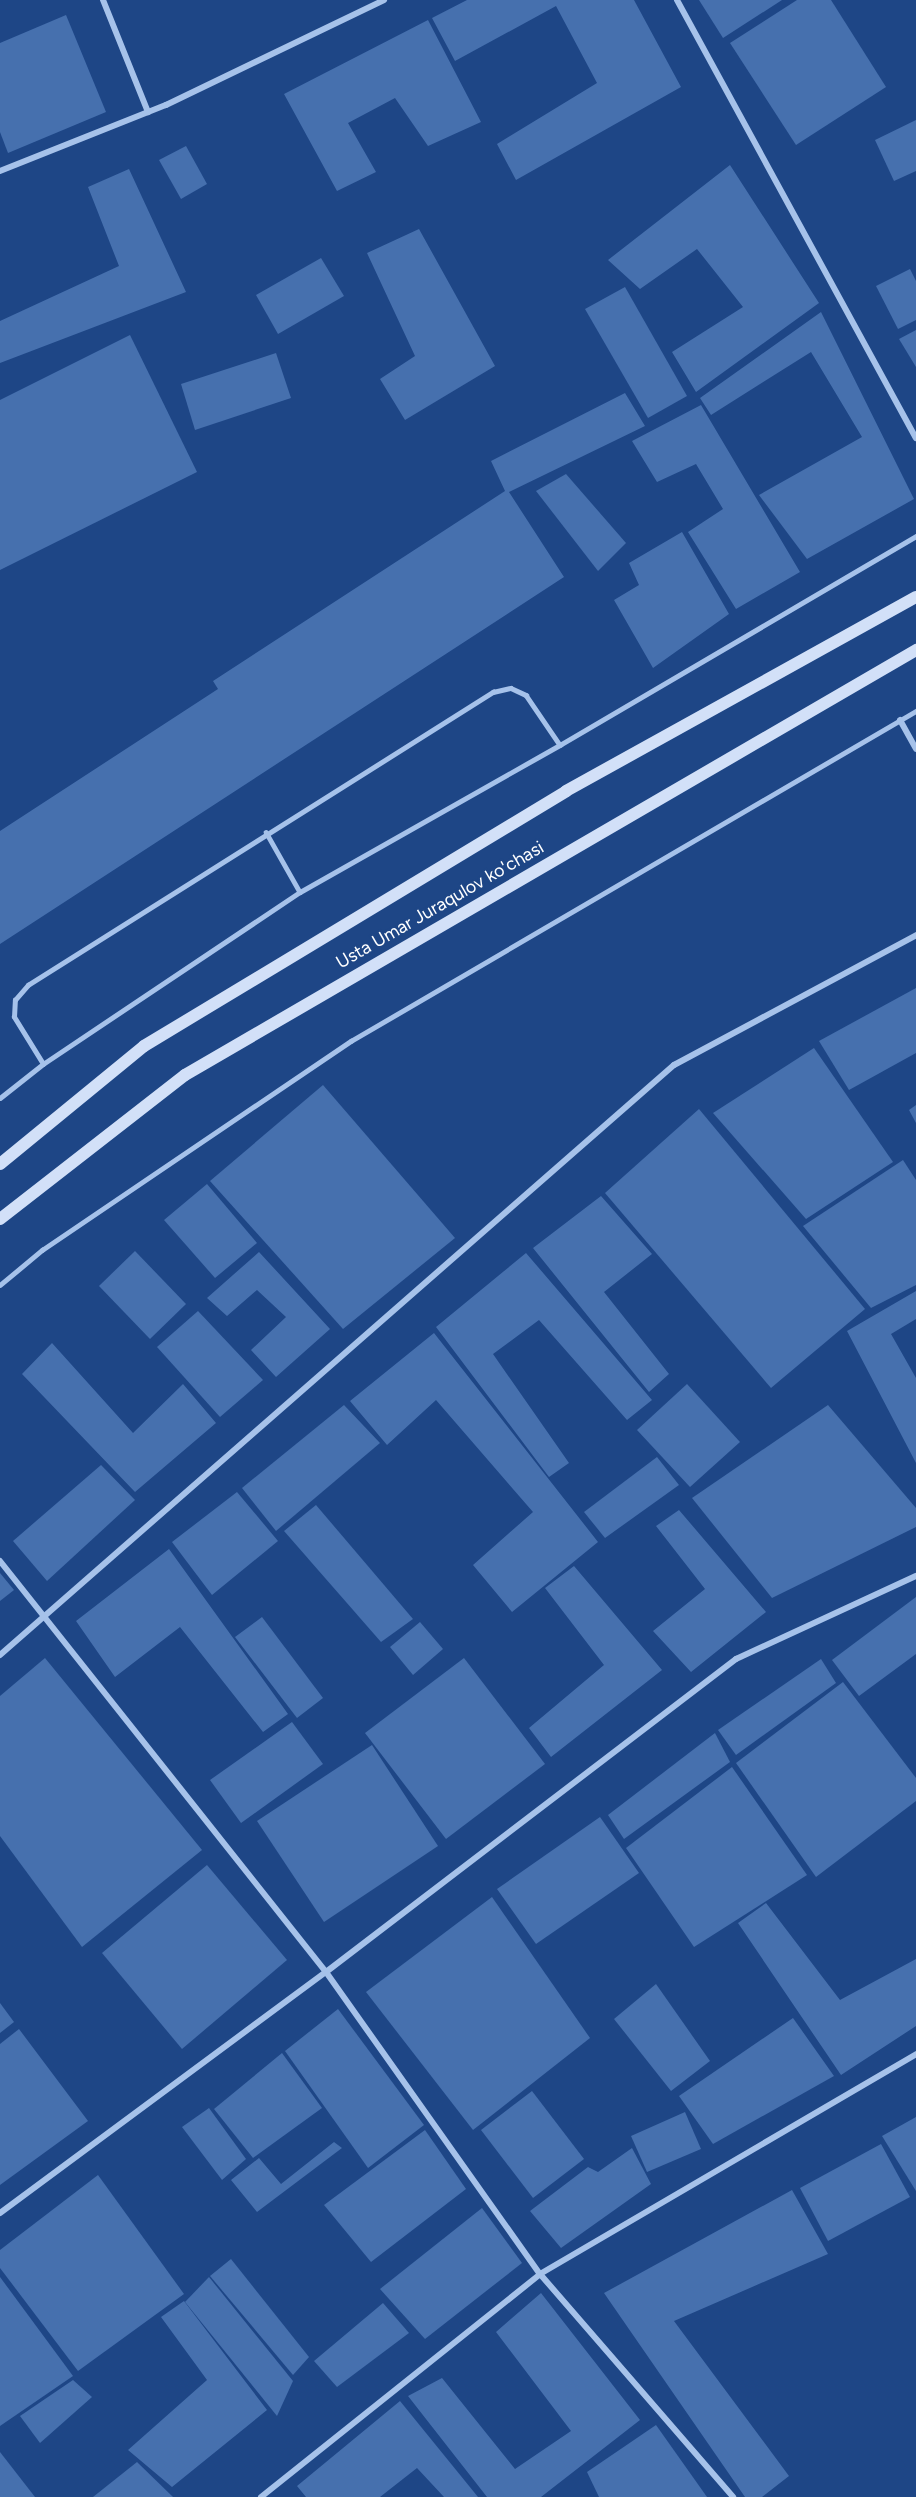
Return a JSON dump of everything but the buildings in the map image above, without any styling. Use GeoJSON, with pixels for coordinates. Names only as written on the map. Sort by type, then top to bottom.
{"type":"FeatureCollection","features":[{"type":"Feature","properties":{"kind":"main road","name":"Usta Umar Juraqulov ko'chasi"},"geometry":{"type":"LineString","coordinates":[[0,1164],[144,1046],[566,791],[916,597]]}},
{"type":"Feature","properties":{"kind":"main road","name":"Usta Umar Juraqulov ko'chasi"},"geometry":{"type":"LineString","coordinates":[[0,1219],[185,1075],[916,650]]}},
{"type":"Feature","properties":{"kind":"street"},"geometry":{"type":"LineString","coordinates":[[103,0],[148,112]]}},
{"type":"Feature","properties":{"kind":"street"},"geometry":{"type":"LineString","coordinates":[[0,171],[148,112],[384,0]]}},
{"type":"Feature","properties":{"kind":"street"},"geometry":{"type":"LineString","coordinates":[[677,0],[916,438]]}},
{"type":"Feature","properties":{"kind":"street"},"geometry":{"type":"LineString","coordinates":[[900,720],[916,749]]}},
{"type":"Feature","properties":{"kind":"street"},"geometry":{"type":"LineString","coordinates":[[0,1655],[44,1619],[674,1065],[916,935]]}},
{"type":"Feature","properties":{"kind":"street"},"geometry":{"type":"LineString","coordinates":[[0,1561],[326,1972],[540,2274],[733,2497]]}},
{"type":"Feature","properties":{"kind":"street"},"geometry":{"type":"LineString","coordinates":[[0,2212],[326,1972],[736,1659],[916,1576]]}},
{"type":"Feature","properties":{"kind":"street"},"geometry":{"type":"LineString","coordinates":[[261,2497],[540,2274],[916,2054]]}},
{"type":"Feature","properties":{"kind":"lane"},"geometry":{"type":"LineString","coordinates":[[0,1098],[43,1064],[300,892],[560,745],[916,536]]}},
{"type":"Feature","properties":{"kind":"lane"},"geometry":{"type":"LineString","coordinates":[[43,1064],[14,1017],[15,1000],[28,985],[266,832],[493,692],[511,688],[526,695],[560,745]]}},
{"type":"Feature","properties":{"kind":"lane"},"geometry":{"type":"LineString","coordinates":[[0,1285],[42,1250],[351,1041],[916,711]]}},
{"type":"Feature","properties":{"kind":"lane"},"geometry":{"type":"LineString","coordinates":[[266,832],[300,892]]}}]}
